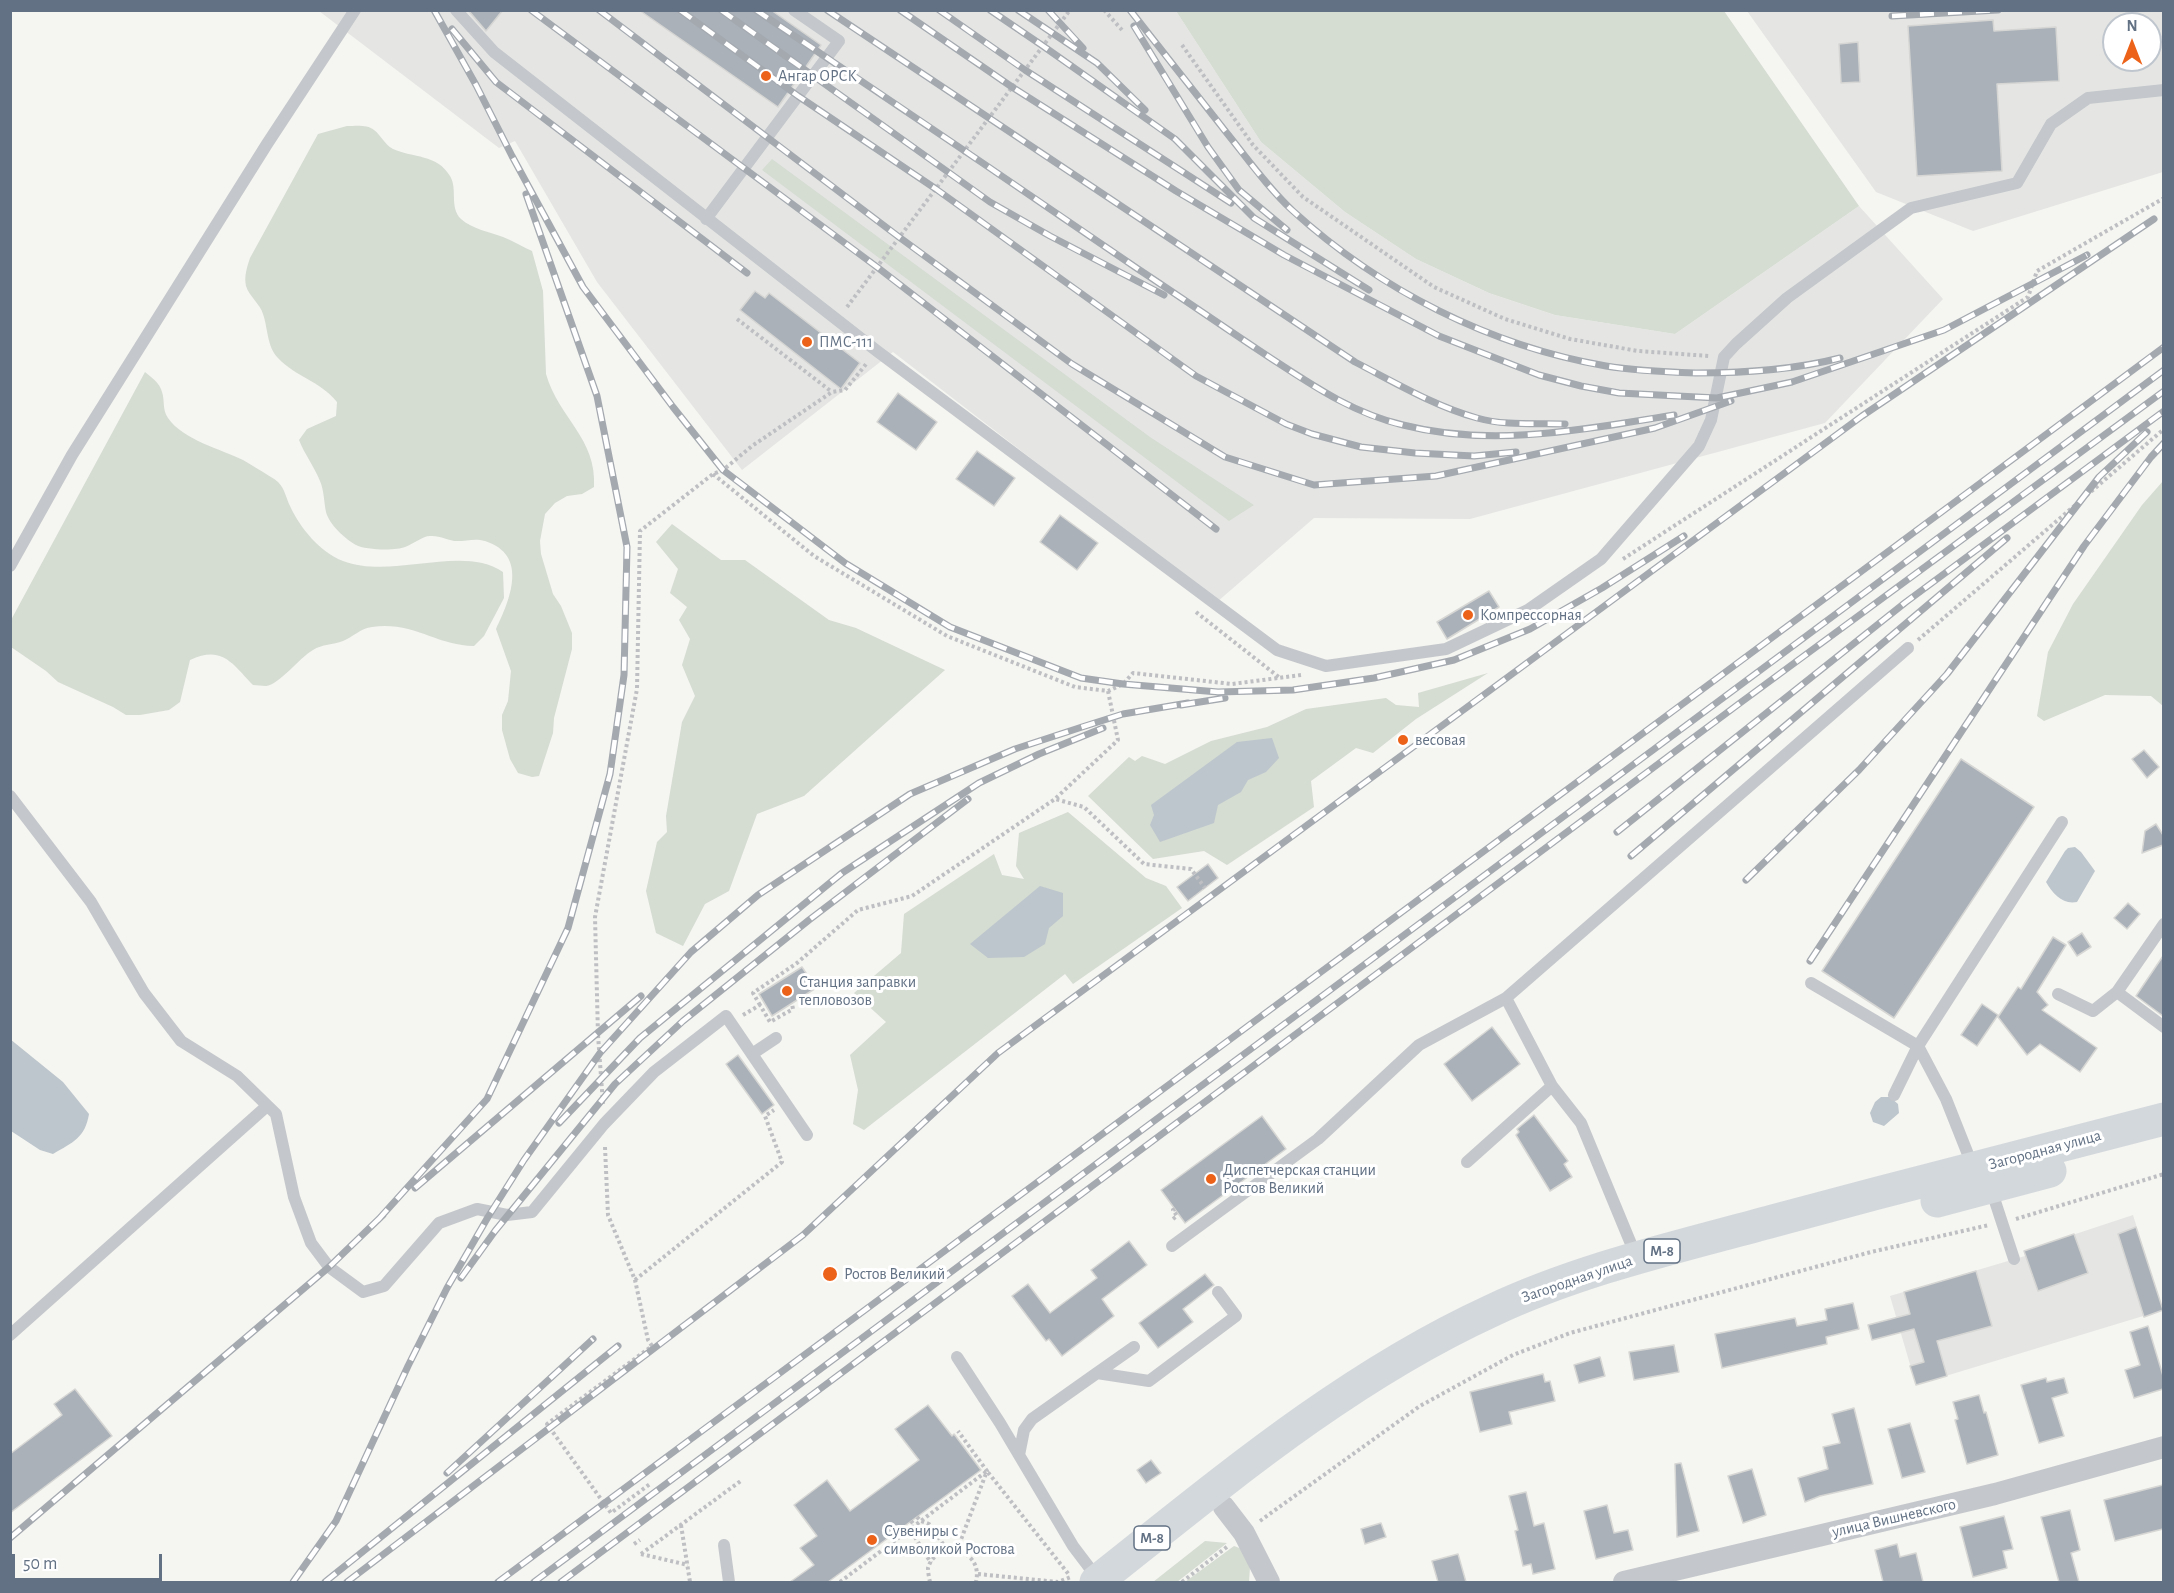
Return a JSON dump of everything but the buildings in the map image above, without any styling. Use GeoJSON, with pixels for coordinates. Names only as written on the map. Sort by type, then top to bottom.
{"type":"FeatureCollection","features":[{"type":"Feature","properties":{"kind":"highway","name":"Загородная улица"},"geometry":{"type":"LineString","coordinates":[[1096,1577],[1224,1507],[1380,1394],[1458,1348],[1534,1313],[1621,1284],[1982,1178],[2163,1119]]}},
{"type":"Feature","properties":{"kind":"highway","name":"Загородная улица"},"geometry":{"type":"LineString","coordinates":[[1096,1577],[1216,1487],[1377,1373],[1489,1311],[1524,1296],[1637,1258],[1982,1178],[2163,1141]]}},
{"type":"Feature","properties":{"kind":"street","name":"улица Вишневского"},"geometry":{"type":"LineString","coordinates":[[1623,1582],[1995,1494],[2163,1447]]}},
{"type":"Feature","properties":{"kind":"street"},"geometry":{"type":"LineString","coordinates":[[1224,1507],[1244,1533],[1263,1578]]}},
{"type":"Feature","properties":{"kind":"lane"},"geometry":{"type":"LineString","coordinates":[[10,566],[85,435],[267,144],[355,10]]}},
{"type":"Feature","properties":{"kind":"lane"},"geometry":{"type":"LineString","coordinates":[[456,10],[494,52],[837,320],[1277,650],[1326,666],[1446,649],[1528,610],[1601,559],[1698,446],[1711,420],[1724,357],[1787,298],[1911,208],[2017,183],[2051,124],[2088,98],[2163,90]]}},
{"type":"Feature","properties":{"kind":"lane"},"geometry":{"type":"LineString","coordinates":[[706,219],[839,41],[794,10]]}},
{"type":"Feature","properties":{"kind":"lane"},"geometry":{"type":"LineString","coordinates":[[1172,1246],[1318,1139],[1419,1045],[1506,998],[1908,648]]}},
{"type":"Feature","properties":{"kind":"lane"},"geometry":{"type":"LineString","coordinates":[[10,796],[91,902],[144,993],[181,1041],[237,1076],[276,1114],[294,1197],[310,1243],[330,1267],[363,1292],[384,1286],[439,1222],[477,1209],[507,1215],[532,1212],[604,1124],[654,1072],[726,1016],[807,1135]]}},
{"type":"Feature","properties":{"kind":"lane"},"geometry":{"type":"LineString","coordinates":[[1894,1095],[1918,1046],[2062,822]]}},
{"type":"Feature","properties":{"kind":"lane"},"geometry":{"type":"LineString","coordinates":[[2058,994],[2093,1011],[2117,992],[2163,924]]}},
{"type":"Feature","properties":{"kind":"lane"},"geometry":{"type":"LineString","coordinates":[[1811,983],[1918,1046],[1946,1099],[2002,1222],[2014,1259]]}},
{"type":"Feature","properties":{"kind":"lane"},"geometry":{"type":"LineString","coordinates":[[2117,992],[2163,1027]]}},
{"type":"Feature","properties":{"kind":"lane"},"geometry":{"type":"LineString","coordinates":[[1506,998],[1552,1086],[1581,1123],[1637,1258]]}},
{"type":"Feature","properties":{"kind":"lane"},"geometry":{"type":"LineString","coordinates":[[752,1054],[776,1038]]}},
{"type":"Feature","properties":{"kind":"lane"},"geometry":{"type":"LineString","coordinates":[[1467,1162],[1552,1086]]}},
{"type":"Feature","properties":{"kind":"lane"},"geometry":{"type":"LineString","coordinates":[[10,1335],[267,1106]]}},
{"type":"Feature","properties":{"kind":"lane"},"geometry":{"type":"LineString","coordinates":[[1097,1373],[1149,1380],[1236,1316],[1218,1292]]}},
{"type":"Feature","properties":{"kind":"lane"},"geometry":{"type":"LineString","coordinates":[[1019,1455],[1024,1430],[1032,1419],[1134,1347]]}},
{"type":"Feature","properties":{"kind":"lane"},"geometry":{"type":"LineString","coordinates":[[957,1356],[1073,1546],[1096,1577]]}},
{"type":"Feature","properties":{"kind":"lane"},"geometry":{"type":"LineString","coordinates":[[724,1545],[729,1582]]}},
{"type":"Feature","properties":{"kind":"path"},"geometry":{"type":"LineString","coordinates":[[837,320],[1070,10]]}},
{"type":"Feature","properties":{"kind":"path"},"geometry":{"type":"LineString","coordinates":[[1104,10],[1122,30]]}},
{"type":"Feature","properties":{"kind":"path"},"geometry":{"type":"LineString","coordinates":[[1182,45],[1253,145],[1303,197],[1434,287],[1505,319],[1570,339],[1638,351],[1724,357]]}},
{"type":"Feature","properties":{"kind":"path"},"geometry":{"type":"LineString","coordinates":[[1619,562],[2028,297],[2037,271],[2163,198]]}},
{"type":"Feature","properties":{"kind":"path"},"geometry":{"type":"LineString","coordinates":[[737,319],[832,392]]}},
{"type":"Feature","properties":{"kind":"path"},"geometry":{"type":"LineString","coordinates":[[650,1485],[611,1513],[548,1424],[652,1346],[648,1340],[635,1280],[608,1215],[594,917],[637,689],[640,531],[752,446],[832,392],[845,390],[861,371]]}},
{"type":"Feature","properties":{"kind":"path"},"geometry":{"type":"LineString","coordinates":[[1908,648],[2163,429]]}},
{"type":"Feature","properties":{"kind":"path"},"geometry":{"type":"LineString","coordinates":[[713,474],[814,556],[946,636],[1075,687],[1108,691],[1123,684],[1133,673],[1232,684],[1310,674]]}},
{"type":"Feature","properties":{"kind":"path"},"geometry":{"type":"LineString","coordinates":[[760,1005],[753,993],[797,963],[858,910],[912,896],[1055,799],[1118,740],[1108,691]]}},
{"type":"Feature","properties":{"kind":"path"},"geometry":{"type":"LineString","coordinates":[[1055,799],[1084,807],[1143,864],[1191,869],[1205,888]]}},
{"type":"Feature","properties":{"kind":"path"},"geometry":{"type":"LineString","coordinates":[[635,1280],[782,1162],[765,1116]]}},
{"type":"Feature","properties":{"kind":"path"},"geometry":{"type":"LineString","coordinates":[[1182,1582],[1244,1533],[1420,1406],[1513,1355],[1538,1344],[1570,1333],[1871,1252],[2002,1222],[2163,1174]]}},
{"type":"Feature","properties":{"kind":"path"},"geometry":{"type":"LineString","coordinates":[[1173,1219],[1177,1216],[1173,1210],[1175,1209]]}},
{"type":"Feature","properties":{"kind":"path"},"geometry":{"type":"LineString","coordinates":[[958,1431],[987,1472],[1096,1577]]}},
{"type":"Feature","properties":{"kind":"path"},"geometry":{"type":"LineString","coordinates":[[840,1582],[987,1472]]}},
{"type":"Feature","properties":{"kind":"path"},"geometry":{"type":"LineString","coordinates":[[957,1550],[987,1472]]}},
{"type":"Feature","properties":{"kind":"path"},"geometry":{"type":"LineString","coordinates":[[688,1565],[641,1554],[742,1480]]}},
{"type":"Feature","properties":{"kind":"path"},"geometry":{"type":"LineString","coordinates":[[917,1517],[929,1524],[948,1551]]}},
{"type":"Feature","properties":{"kind":"path"},"geometry":{"type":"LineString","coordinates":[[910,1521],[915,1526]]}},
{"type":"Feature","properties":{"kind":"path"},"geometry":{"type":"LineString","coordinates":[[681,1525],[690,1582]]}},
{"type":"Feature","properties":{"kind":"path"},"geometry":{"type":"LineString","coordinates":[[915,1526],[913,1534],[931,1563]]}},
{"type":"Feature","properties":{"kind":"path"},"geometry":{"type":"LineString","coordinates":[[634,1544],[640,1540]]}},
{"type":"Feature","properties":{"kind":"path"},"geometry":{"type":"LineString","coordinates":[[930,1582],[928,1568],[931,1563],[938,1556],[957,1550],[973,1561],[978,1574],[976,1582]]}},
{"type":"Feature","properties":{"kind":"path"},"geometry":{"type":"LineString","coordinates":[[978,1574],[1058,1582],[1096,1577]]}},
{"type":"Feature","properties":{"kind":"shaded area"},"geometry":{"type":"Polygon","coordinates":[[[319,11],[1176,11],[1261,142],[1345,212],[1416,259],[1489,293],[1555,315],[1675,334],[1859,206],[1943,299],[1825,423],[1470,519],[1314,518],[1217,602],[893,352],[742,470],[597,282],[515,141],[499,148],[319,11]]]}},
{"type":"Feature","properties":{"kind":"shaded area"},"geometry":{"type":"Polygon","coordinates":[[[1176,11],[1724,11],[1859,206],[1675,334],[1555,315],[1489,293],[1416,259],[1345,212],[1261,142],[1176,11]]]}},
{"type":"Feature","properties":{"kind":"shaded area"},"geometry":{"type":"Polygon","coordinates":[[[1747,11],[2163,11],[2163,172],[1973,231],[1876,192],[1747,11]]]}},
{"type":"Feature","properties":{"kind":"shaded area"},"geometry":{"type":"Polygon","coordinates":[[[347,126],[371,128],[393,149],[432,160],[438,164],[450,176],[455,209],[461,219],[476,228],[503,237],[532,251],[543,291],[546,374],[559,404],[590,455],[594,487],[582,494],[567,496],[555,503],[545,514],[540,541],[541,554],[553,594],[561,606],[572,633],[572,649],[554,718],[553,733],[539,776],[532,777],[518,773],[510,759],[502,730],[502,715],[508,701],[511,671],[496,629],[506,605],[512,579],[512,567],[507,557],[499,548],[485,541],[454,541],[433,536],[424,537],[401,548],[366,548],[356,545],[338,531],[328,517],[321,485],[299,440],[307,429],[336,416],[337,402],[323,389],[292,370],[274,354],[262,310],[246,286],[250,258],[318,134],[347,126]]]}},
{"type":"Feature","properties":{"kind":"shaded area"},"geometry":{"type":"Polygon","coordinates":[[[772,159],[1150,437],[1254,505],[1229,521],[762,170],[772,159]]]}},
{"type":"Feature","properties":{"kind":"shaded area"},"geometry":{"type":"Polygon","coordinates":[[[145,372],[161,389],[166,415],[175,426],[203,443],[243,460],[276,481],[305,531],[326,552],[343,561],[363,566],[383,567],[467,561],[486,564],[503,572],[504,598],[484,636],[474,646],[448,642],[400,627],[368,628],[343,641],[313,650],[277,681],[266,686],[253,685],[226,659],[210,654],[201,656],[190,660],[180,702],[169,710],[140,715],[126,715],[58,682],[11,647],[11,620],[145,372]]]}},
{"type":"Feature","properties":{"kind":"shaded area"},"geometry":{"type":"Polygon","coordinates":[[[2163,481],[2163,706],[2151,696],[2105,695],[2044,721],[2037,716],[2048,652],[2073,604],[2142,505],[2163,481]]]}},
{"type":"Feature","properties":{"kind":"shaded area"},"geometry":{"type":"Polygon","coordinates":[[[672,524],[721,560],[745,560],[829,620],[856,628],[945,670],[804,796],[757,814],[729,891],[705,904],[683,946],[656,933],[646,891],[657,842],[667,832],[666,816],[682,722],[695,696],[682,665],[690,639],[679,620],[687,607],[670,593],[678,569],[656,542],[672,524]]]}},
{"type":"Feature","properties":{"kind":"shaded area"},"geometry":{"type":"Polygon","coordinates":[[[1488,673],[1416,719],[1373,753],[1356,748],[1311,781],[1314,807],[1227,865],[1204,851],[1153,859],[1088,796],[1129,757],[1135,761],[1142,756],[1165,764],[1211,741],[1267,727],[1306,709],[1386,698],[1396,705],[1419,707],[1418,693],[1488,673]]]}},
{"type":"Feature","properties":{"kind":"shaded area"},"geometry":{"type":"Polygon","coordinates":[[[1272,738],[1279,758],[1266,772],[1248,780],[1241,792],[1218,805],[1214,823],[1160,842],[1150,825],[1154,815],[1151,805],[1237,742],[1272,738]]]}},
{"type":"Feature","properties":{"kind":"shaded area"},"geometry":{"type":"Polygon","coordinates":[[[1068,812],[1146,878],[1166,886],[1182,908],[1073,984],[1065,974],[864,1130],[853,1124],[858,1090],[850,1055],[886,1022],[854,993],[901,953],[904,914],[994,854],[1002,875],[1024,879],[1016,866],[1019,833],[1068,812]]]}},
{"type":"Feature","properties":{"kind":"shaded area"},"geometry":{"type":"Polygon","coordinates":[[[2075,847],[2095,871],[2077,902],[2067,902],[2059,898],[2046,882],[2065,851],[2075,847]]]}},
{"type":"Feature","properties":{"kind":"shaded area"},"geometry":{"type":"Polygon","coordinates":[[[1040,886],[1063,893],[1063,916],[1049,928],[1045,944],[1024,957],[988,958],[970,944],[1040,886]]]}},
{"type":"Feature","properties":{"kind":"shaded area"},"geometry":{"type":"Polygon","coordinates":[[[10,1039],[63,1082],[89,1114],[81,1134],[53,1154],[40,1150],[11,1131],[10,1039]]]}},
{"type":"Feature","properties":{"kind":"shaded area"},"geometry":{"type":"Polygon","coordinates":[[[1881,1097],[1890,1097],[1898,1104],[1899,1113],[1884,1126],[1873,1122],[1870,1113],[1875,1102],[1881,1097]]]}},
{"type":"Feature","properties":{"kind":"shaded area"},"geometry":{"type":"Polygon","coordinates":[[[2133,1215],[2163,1310],[1916,1385],[1890,1296],[2025,1256],[2024,1251],[2133,1215]]]}},
{"type":"Feature","properties":{"kind":"shaded area"},"geometry":{"type":"Polygon","coordinates":[[[1205,1541],[1227,1543],[1177,1582],[1153,1582],[1205,1541]]]}},
{"type":"Feature","properties":{"kind":"shaded area"},"geometry":{"type":"Polygon","coordinates":[[[1234,1546],[1242,1549],[1250,1567],[1249,1582],[1185,1582],[1234,1546]]]}},
{"type":"Feature","properties":{"kind":"railway"},"geometry":{"type":"LineString","coordinates":[[434,10],[583,287],[723,470],[845,563],[950,627],[1081,678],[1218,692],[1293,690],[1374,678],[1454,660],[1530,629],[1602,588],[1684,536]]}},
{"type":"Feature","properties":{"kind":"railway"},"geometry":{"type":"LineString","coordinates":[[531,10],[877,267],[1216,529]]}},
{"type":"Feature","properties":{"kind":"railway"},"geometry":{"type":"LineString","coordinates":[[599,10],[899,237],[1072,364],[1225,457],[1314,485],[1436,476],[1655,428],[1731,401]]}},
{"type":"Feature","properties":{"kind":"railway"},"geometry":{"type":"LineString","coordinates":[[680,10],[798,96],[936,189],[1196,376],[1286,424],[1312,434],[1361,447],[1474,456],[1516,452]]}},
{"type":"Feature","properties":{"kind":"railway"},"geometry":{"type":"LineString","coordinates":[[721,10],[990,202],[1164,295]]}},
{"type":"Feature","properties":{"kind":"railway"},"geometry":{"type":"LineString","coordinates":[[756,10],[1269,357],[1350,406],[1384,420],[1437,432],[1505,436],[1607,426],[1674,415]]}},
{"type":"Feature","properties":{"kind":"railway"},"geometry":{"type":"LineString","coordinates":[[827,10],[1355,362],[1430,400],[1477,418],[1510,423],[1565,424]]}},
{"type":"Feature","properties":{"kind":"railway"},"geometry":{"type":"LineString","coordinates":[[900,10],[1012,87],[1176,191],[1284,255],[1439,336],[1539,375],[1581,386],[1619,393],[1717,398],[1792,382],[1944,330],[2087,255]]}},
{"type":"Feature","properties":{"kind":"railway"},"geometry":{"type":"LineString","coordinates":[[939,10],[1025,70],[1231,203]]}},
{"type":"Feature","properties":{"kind":"railway"},"geometry":{"type":"LineString","coordinates":[[990,10],[1175,139],[1254,218],[1369,290]]}},
{"type":"Feature","properties":{"kind":"railway"},"geometry":{"type":"LineString","coordinates":[[1018,10],[1097,63],[1145,110]]}},
{"type":"Feature","properties":{"kind":"railway"},"geometry":{"type":"LineString","coordinates":[[1048,10],[1083,48]]}},
{"type":"Feature","properties":{"kind":"railway"},"geometry":{"type":"LineString","coordinates":[[1130,10],[1258,173],[1293,211],[1362,266],[1439,311],[1520,344],[1563,357],[1628,369],[1696,373],[1750,371],[1786,368],[1840,358]]}},
{"type":"Feature","properties":{"kind":"railway"},"geometry":{"type":"LineString","coordinates":[[1892,16],[1998,10]]}},
{"type":"Feature","properties":{"kind":"railway"},"geometry":{"type":"LineString","coordinates":[[1134,26],[1208,147],[1239,190],[1287,230]]}},
{"type":"Feature","properties":{"kind":"railway"},"geometry":{"type":"LineString","coordinates":[[452,29],[496,82],[747,273]]}},
{"type":"Feature","properties":{"kind":"railway"},"geometry":{"type":"LineString","coordinates":[[378,1220],[487,1099],[568,928],[610,774],[624,675],[627,547],[597,396],[526,194]]}},
{"type":"Feature","properties":{"kind":"railway"},"geometry":{"type":"LineString","coordinates":[[347,1582],[803,1235],[998,1053],[1862,416],[2154,219]]}},
{"type":"Feature","properties":{"kind":"railway"},"geometry":{"type":"LineString","coordinates":[[498,1582],[2164,347]]}},
{"type":"Feature","properties":{"kind":"railway"},"geometry":{"type":"LineString","coordinates":[[534,1582],[2164,370]]}},
{"type":"Feature","properties":{"kind":"railway"},"geometry":{"type":"LineString","coordinates":[[561,1582],[1740,703],[2164,391]]}},
{"type":"Feature","properties":{"kind":"railway"},"geometry":{"type":"LineString","coordinates":[[1617,832],[1906,602],[2164,411]]}},
{"type":"Feature","properties":{"kind":"railway"},"geometry":{"type":"LineString","coordinates":[[1746,880],[1859,770],[1947,674],[2099,477],[2147,432]]}},
{"type":"Feature","properties":{"kind":"railway"},"geometry":{"type":"LineString","coordinates":[[1810,961],[2084,546],[2164,443]]}},
{"type":"Feature","properties":{"kind":"railway"},"geometry":{"type":"LineString","coordinates":[[1631,856],[2007,538]]}},
{"type":"Feature","properties":{"kind":"railway"},"geometry":{"type":"LineString","coordinates":[[1181,705],[1225,698]]}},
{"type":"Feature","properties":{"kind":"railway"},"geometry":{"type":"LineString","coordinates":[[293,1582],[336,1521],[447,1288],[524,1160],[600,1053],[691,952],[758,895],[910,794],[1015,749],[1082,727],[1123,714],[1188,703]]}},
{"type":"Feature","properties":{"kind":"railway"},"geometry":{"type":"LineString","coordinates":[[559,1123],[640,1038],[842,873],[979,783],[1039,754],[1103,728]]}},
{"type":"Feature","properties":{"kind":"railway"},"geometry":{"type":"LineString","coordinates":[[461,1278],[495,1231],[615,1084],[683,1021],[809,920],[968,799]]}},
{"type":"Feature","properties":{"kind":"railway"},"geometry":{"type":"LineString","coordinates":[[415,1188],[641,996]]}},
{"type":"Feature","properties":{"kind":"railway"},"geometry":{"type":"LineString","coordinates":[[10,1538],[329,1267],[383,1215]]}},
{"type":"Feature","properties":{"kind":"railway"},"geometry":{"type":"LineString","coordinates":[[447,1473],[593,1339]]}},
{"type":"Feature","properties":{"kind":"railway"},"geometry":{"type":"LineString","coordinates":[[325,1582],[618,1346]]}},
{"type":"Feature","properties":{"kind":"place","name":"Ангар ОРСК"},"geometry":{"type":"Point","coordinates":[766,76]}},
{"type":"Feature","properties":{"kind":"place","name":"ПМС-111"},"geometry":{"type":"Point","coordinates":[807,342]}},
{"type":"Feature","properties":{"kind":"place","name":"Компрессорная"},"geometry":{"type":"Point","coordinates":[1468,615]}},
{"type":"Feature","properties":{"kind":"place","name":"весовая"},"geometry":{"type":"Point","coordinates":[1403,740]}},
{"type":"Feature","properties":{"kind":"place","name":"Станция заправки тепловозов"},"geometry":{"type":"Point","coordinates":[787,991]}},
{"type":"Feature","properties":{"kind":"place","name":"Диспетчерская станции Ростов Великий"},"geometry":{"type":"Point","coordinates":[1211,1179]}},
{"type":"Feature","properties":{"kind":"place","name":"Ростов Великий"},"geometry":{"type":"Point","coordinates":[830,1274]}},
{"type":"Feature","properties":{"kind":"place","name":"Сувениры с символикой Ростова"},"geometry":{"type":"Point","coordinates":[872,1540]}}]}
